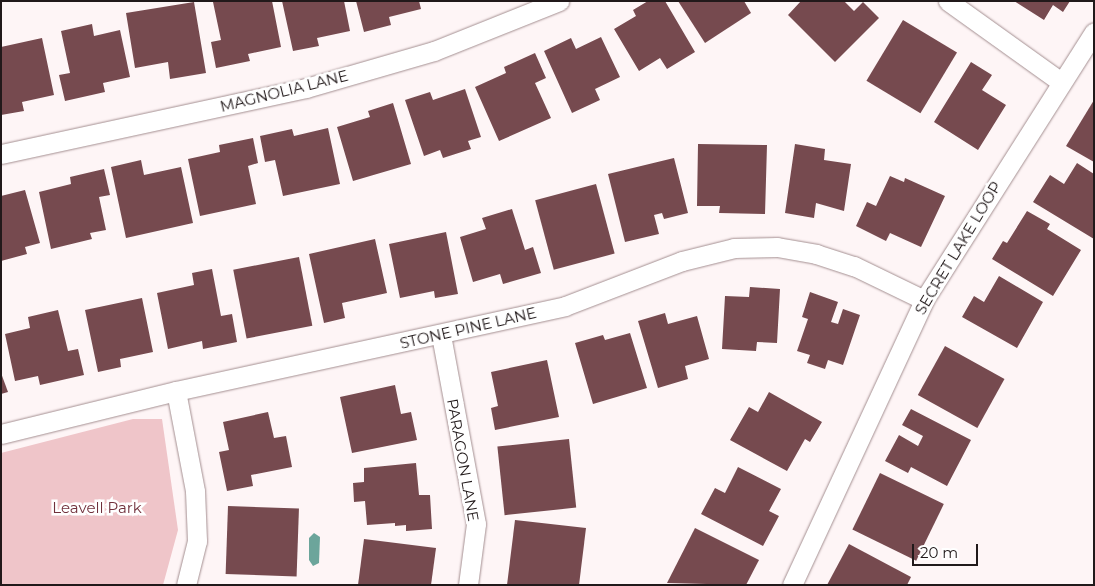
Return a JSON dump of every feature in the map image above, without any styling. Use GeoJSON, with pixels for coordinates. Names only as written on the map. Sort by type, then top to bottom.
{"type":"FeatureCollection","features":[{"type":"Feature","properties":{"kind":"street","name":"MAGNOLIA LANE"},"geometry":{"type":"LineString","coordinates":[[1,154],[306,88],[434,51],[559,1]]}},
{"type":"Feature","properties":{"kind":"street"},"geometry":{"type":"LineString","coordinates":[[948,1],[1061,82]]}},
{"type":"Feature","properties":{"kind":"street","name":"SECRET LAKE LOOP"},"geometry":{"type":"LineString","coordinates":[[792,585],[924,300],[1094,32]]}},
{"type":"Feature","properties":{"kind":"street","name":"STONE PINE LANE"},"geometry":{"type":"LineString","coordinates":[[1,434],[176,391],[441,335],[565,306],[682,261],[734,248],[777,246],[816,254],[854,266],[924,300]]}},
{"type":"Feature","properties":{"kind":"street","name":"PARAGON LANE"},"geometry":{"type":"LineString","coordinates":[[441,335],[476,524],[468,585]]}},
{"type":"Feature","properties":{"kind":"street"},"geometry":{"type":"LineString","coordinates":[[176,391],[195,491],[197,541],[186,585]]}},
{"type":"Feature","properties":{"kind":"green space","name":"Leavell Park"},"geometry":{"type":"Polygon","coordinates":[[[133,419],[162,419],[178,530],[163,585],[1,585],[1,453],[133,419]]]}},
{"type":"Feature","properties":{"kind":"shaded area"},"geometry":{"type":"Polygon","coordinates":[[[314,533],[320,537],[319,563],[313,566],[309,560],[309,538],[314,533]]]}},
{"type":"Feature","properties":{"kind":"building"},"geometry":{"type":"Polygon","coordinates":[[[272,1],[281,47],[248,54],[250,61],[216,68],[211,42],[221,40],[213,2],[272,1]]]}},
{"type":"Feature","properties":{"kind":"building"},"geometry":{"type":"Polygon","coordinates":[[[282,1],[344,1],[350,31],[317,38],[319,46],[293,51],[282,1]]]}},
{"type":"Feature","properties":{"kind":"building"},"geometry":{"type":"Polygon","coordinates":[[[356,1],[419,1],[421,9],[389,17],[391,25],[364,32],[356,1]]]}},
{"type":"Feature","properties":{"kind":"building"},"geometry":{"type":"Polygon","coordinates":[[[648,1],[665,1],[695,52],[667,69],[660,58],[639,71],[614,29],[636,16],[633,10],[648,1]]]}},
{"type":"Feature","properties":{"kind":"building"},"geometry":{"type":"Polygon","coordinates":[[[678,1],[744,1],[751,13],[705,43],[678,1]]]}},
{"type":"Feature","properties":{"kind":"building"},"geometry":{"type":"Polygon","coordinates":[[[801,1],[844,1],[854,11],[863,2],[879,18],[835,62],[788,15],[801,1]]]}},
{"type":"Feature","properties":{"kind":"building"},"geometry":{"type":"Polygon","coordinates":[[[1014,1],[1070,1],[1063,12],[1053,5],[1044,20],[1014,1]]]}},
{"type":"Feature","properties":{"kind":"building"},"geometry":{"type":"Polygon","coordinates":[[[194,2],[206,73],[170,79],[168,62],[135,68],[126,13],[194,2]]]}},
{"type":"Feature","properties":{"kind":"building"},"geometry":{"type":"Polygon","coordinates":[[[903,20],[957,52],[920,113],[866,81],[903,20]]]}},
{"type":"Feature","properties":{"kind":"building"},"geometry":{"type":"Polygon","coordinates":[[[92,24],[94,36],[120,30],[130,77],[103,83],[105,92],[65,101],[59,75],[70,73],[61,31],[92,24]]]}},
{"type":"Feature","properties":{"kind":"building"},"geometry":{"type":"Polygon","coordinates":[[[601,37],[620,77],[595,89],[600,100],[572,113],[544,51],[571,38],[576,49],[601,37]]]}},
{"type":"Feature","properties":{"kind":"building"},"geometry":{"type":"Polygon","coordinates":[[[42,38],[54,95],[22,102],[24,111],[1,115],[1,47],[42,38]]]}},
{"type":"Feature","properties":{"kind":"building"},"geometry":{"type":"Polygon","coordinates":[[[535,53],[546,78],[535,83],[551,118],[499,141],[475,87],[506,73],[504,67],[535,53]]]}},
{"type":"Feature","properties":{"kind":"building"},"geometry":{"type":"Polygon","coordinates":[[[971,62],[992,75],[982,90],[1006,105],[978,150],[934,122],[971,62]]]}},
{"type":"Feature","properties":{"kind":"building"},"geometry":{"type":"Polygon","coordinates":[[[465,89],[481,137],[468,141],[471,149],[443,158],[440,150],[424,156],[405,100],[430,92],[433,100],[465,89]]]}},
{"type":"Feature","properties":{"kind":"building"},"geometry":{"type":"Polygon","coordinates":[[[1094,100],[1094,162],[1066,146],[1094,100]]]}},
{"type":"Feature","properties":{"kind":"building"},"geometry":{"type":"Polygon","coordinates":[[[393,103],[411,164],[353,181],[337,127],[370,117],[368,111],[393,103]]]}},
{"type":"Feature","properties":{"kind":"building"},"geometry":{"type":"Polygon","coordinates":[[[328,128],[340,184],[283,196],[275,160],[265,162],[260,136],[292,129],[294,136],[328,128]]]}},
{"type":"Feature","properties":{"kind":"building"},"geometry":{"type":"Polygon","coordinates":[[[253,138],[258,163],[248,166],[256,204],[200,216],[188,159],[220,152],[219,145],[253,138]]]}},
{"type":"Feature","properties":{"kind":"building"},"geometry":{"type":"Polygon","coordinates":[[[698,144],[767,145],[765,214],[719,213],[720,206],[697,206],[698,144]]]}},
{"type":"Feature","properties":{"kind":"building"},"geometry":{"type":"Polygon","coordinates":[[[795,144],[825,149],[824,160],[851,164],[844,211],[816,203],[814,218],[785,213],[795,144]]]}},
{"type":"Feature","properties":{"kind":"building"},"geometry":{"type":"Polygon","coordinates":[[[674,158],[688,213],[664,219],[662,213],[654,215],[659,234],[625,242],[608,174],[674,158]]]}},
{"type":"Feature","properties":{"kind":"building"},"geometry":{"type":"Polygon","coordinates":[[[141,160],[144,175],[181,167],[193,223],[126,238],[111,167],[141,160]]]}},
{"type":"Feature","properties":{"kind":"building"},"geometry":{"type":"Polygon","coordinates":[[[1077,163],[1094,174],[1094,239],[1033,202],[1050,175],[1064,184],[1077,163]]]}},
{"type":"Feature","properties":{"kind":"building"},"geometry":{"type":"Polygon","coordinates":[[[104,169],[110,195],[99,197],[106,230],[90,233],[92,239],[51,249],[39,192],[71,184],[70,177],[104,169]]]}},
{"type":"Feature","properties":{"kind":"building"},"geometry":{"type":"Polygon","coordinates":[[[890,176],[904,182],[905,178],[945,196],[921,247],[890,233],[886,241],[856,226],[867,202],[876,206],[890,176]]]}},
{"type":"Feature","properties":{"kind":"building"},"geometry":{"type":"Polygon","coordinates":[[[596,184],[615,254],[554,270],[535,200],[596,184]]]}},
{"type":"Feature","properties":{"kind":"building"},"geometry":{"type":"Polygon","coordinates":[[[25,190],[40,243],[25,247],[27,254],[1,261],[1,196],[25,190]]]}},
{"type":"Feature","properties":{"kind":"building"},"geometry":{"type":"Polygon","coordinates":[[[512,209],[525,250],[533,247],[541,273],[503,284],[500,274],[473,282],[460,237],[486,229],[482,218],[512,209]]]}},
{"type":"Feature","properties":{"kind":"building"},"geometry":{"type":"Polygon","coordinates":[[[1027,211],[1050,224],[1047,229],[1081,250],[1053,296],[992,259],[1003,241],[1007,243],[1027,211]]]}},
{"type":"Feature","properties":{"kind":"building"},"geometry":{"type":"Polygon","coordinates":[[[446,232],[458,294],[435,298],[434,291],[400,298],[389,244],[446,232]]]}},
{"type":"Feature","properties":{"kind":"building"},"geometry":{"type":"Polygon","coordinates":[[[375,239],[387,293],[342,303],[345,318],[324,323],[309,254],[375,239]]]}},
{"type":"Feature","properties":{"kind":"building"},"geometry":{"type":"Polygon","coordinates":[[[299,257],[312,326],[247,338],[233,270],[299,257]]]}},
{"type":"Feature","properties":{"kind":"building"},"geometry":{"type":"Polygon","coordinates":[[[212,269],[221,316],[232,314],[237,342],[203,349],[202,341],[168,349],[157,293],[194,285],[192,273],[212,269]]]}},
{"type":"Feature","properties":{"kind":"building"},"geometry":{"type":"Polygon","coordinates":[[[999,276],[1043,302],[1017,348],[962,317],[974,296],[984,302],[999,276]]]}},
{"type":"Feature","properties":{"kind":"building"},"geometry":{"type":"Polygon","coordinates":[[[750,287],[780,289],[777,343],[757,342],[756,351],[722,349],[725,296],[749,297],[750,287]]]}},
{"type":"Feature","properties":{"kind":"building"},"geometry":{"type":"Polygon","coordinates":[[[810,292],[838,302],[831,322],[838,324],[843,309],[860,315],[843,365],[828,360],[825,369],[807,363],[810,355],[797,351],[808,319],[802,317],[810,292]]]}},
{"type":"Feature","properties":{"kind":"building"},"geometry":{"type":"Polygon","coordinates":[[[142,298],[153,352],[120,359],[121,367],[98,372],[85,310],[142,298]]]}},
{"type":"Feature","properties":{"kind":"building"},"geometry":{"type":"Polygon","coordinates":[[[58,310],[68,351],[78,349],[84,375],[40,385],[38,376],[15,381],[5,334],[30,328],[28,317],[58,310]]]}},
{"type":"Feature","properties":{"kind":"building"},"geometry":{"type":"Polygon","coordinates":[[[665,313],[668,324],[697,316],[709,359],[685,366],[688,379],[658,388],[638,321],[665,313]]]}},
{"type":"Feature","properties":{"kind":"building"},"geometry":{"type":"Polygon","coordinates":[[[630,333],[647,388],[593,404],[575,343],[603,335],[605,340],[630,333]]]}},
{"type":"Feature","properties":{"kind":"building"},"geometry":{"type":"Polygon","coordinates":[[[945,346],[1004,379],[977,428],[918,395],[945,346]]]}},
{"type":"Feature","properties":{"kind":"building"},"geometry":{"type":"Polygon","coordinates":[[[547,360],[559,417],[495,430],[491,408],[498,406],[491,372],[547,360]]]}},
{"type":"Feature","properties":{"kind":"building"},"geometry":{"type":"Polygon","coordinates":[[[1,373],[8,392],[1,394],[1,373]]]}},
{"type":"Feature","properties":{"kind":"building"},"geometry":{"type":"Polygon","coordinates":[[[395,385],[401,414],[411,412],[417,440],[352,453],[340,397],[395,385]]]}},
{"type":"Feature","properties":{"kind":"building"},"geometry":{"type":"Polygon","coordinates":[[[769,392],[822,422],[810,442],[805,439],[787,471],[730,440],[749,407],[758,412],[769,392]]]}},
{"type":"Feature","properties":{"kind":"building"},"geometry":{"type":"Polygon","coordinates":[[[911,409],[971,440],[947,486],[911,467],[908,473],[885,461],[899,435],[918,446],[923,436],[902,425],[911,409]]]}},
{"type":"Feature","properties":{"kind":"building"},"geometry":{"type":"Polygon","coordinates":[[[268,412],[274,438],[286,436],[292,467],[251,475],[253,486],[227,491],[219,452],[229,450],[223,422],[268,412]]]}},
{"type":"Feature","properties":{"kind":"building"},"geometry":{"type":"Polygon","coordinates":[[[569,439],[576,508],[505,515],[497,447],[569,439]]]}},
{"type":"Feature","properties":{"kind":"building"},"geometry":{"type":"Polygon","coordinates":[[[416,463],[419,495],[430,495],[432,529],[406,531],[406,525],[395,526],[395,523],[367,525],[365,501],[354,502],[353,483],[364,482],[364,468],[416,463]]]}},
{"type":"Feature","properties":{"kind":"building"},"geometry":{"type":"Polygon","coordinates":[[[738,467],[781,489],[769,511],[779,516],[763,546],[701,514],[715,488],[725,493],[738,467]]]}},
{"type":"Feature","properties":{"kind":"building"},"geometry":{"type":"Polygon","coordinates":[[[880,473],[944,504],[916,561],[852,530],[880,473]]]}},
{"type":"Feature","properties":{"kind":"building"},"geometry":{"type":"Polygon","coordinates":[[[228,506],[299,508],[297,576],[226,574],[228,506]]]}},
{"type":"Feature","properties":{"kind":"building"},"geometry":{"type":"Polygon","coordinates":[[[515,520],[586,528],[579,585],[507,585],[515,520]]]}},
{"type":"Feature","properties":{"kind":"building"},"geometry":{"type":"Polygon","coordinates":[[[695,528],[759,560],[746,585],[667,583],[695,528]]]}},
{"type":"Feature","properties":{"kind":"building"},"geometry":{"type":"Polygon","coordinates":[[[364,539],[436,548],[431,585],[358,585],[364,539]]]}},
{"type":"Feature","properties":{"kind":"building"},"geometry":{"type":"Polygon","coordinates":[[[849,544],[911,577],[907,585],[827,585],[849,544]]]}}]}
